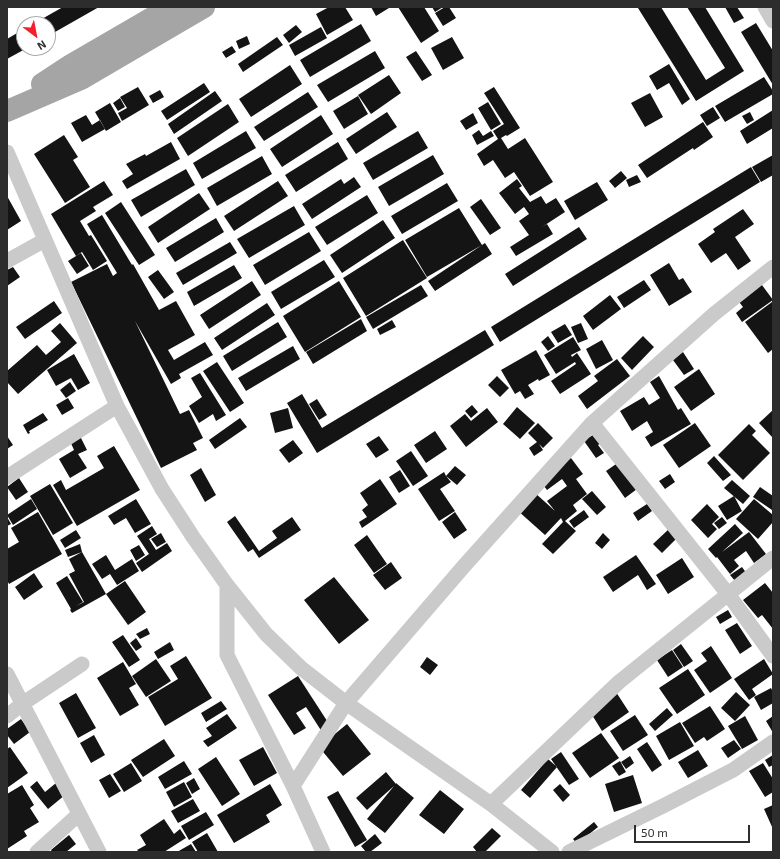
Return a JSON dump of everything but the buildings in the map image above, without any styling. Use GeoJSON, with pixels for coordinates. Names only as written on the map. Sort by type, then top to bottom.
{"type":"FeatureCollection","features":[{"type":"Feature","properties":{"kind":"main road"},"geometry":{"type":"LineString","coordinates":[[7,107],[71,65],[171,7]]}},
{"type":"Feature","properties":{"kind":"main road"},"geometry":{"type":"LineString","coordinates":[[7,111],[81,79],[204,7]]}},
{"type":"Feature","properties":{"kind":"street"},"geometry":{"type":"LineString","coordinates":[[765,7],[773,21]]}},
{"type":"Feature","properties":{"kind":"street"},"geometry":{"type":"LineString","coordinates":[[7,152],[117,406],[162,489],[193,537],[227,585],[266,634],[301,668],[346,703],[491,804],[552,852]]}},
{"type":"Feature","properties":{"kind":"street"},"geometry":{"type":"LineString","coordinates":[[7,261],[45,240]]}},
{"type":"Feature","properties":{"kind":"street"},"geometry":{"type":"LineString","coordinates":[[293,786],[346,703],[464,566],[592,423],[714,314],[773,267]]}},
{"type":"Feature","properties":{"kind":"street"},"geometry":{"type":"LineString","coordinates":[[7,477],[117,406]]}},
{"type":"Feature","properties":{"kind":"street"},"geometry":{"type":"LineString","coordinates":[[592,423],[728,594],[773,656]]}},
{"type":"Feature","properties":{"kind":"street"},"geometry":{"type":"LineString","coordinates":[[491,804],[619,682],[773,558]]}},
{"type":"Feature","properties":{"kind":"street"},"geometry":{"type":"LineString","coordinates":[[227,585],[227,655],[293,786],[323,852]]}},
{"type":"Feature","properties":{"kind":"street"},"geometry":{"type":"LineString","coordinates":[[7,716],[22,704],[82,664]]}},
{"type":"Feature","properties":{"kind":"street"},"geometry":{"type":"LineString","coordinates":[[7,674],[99,852]]}},
{"type":"Feature","properties":{"kind":"street"},"geometry":{"type":"LineString","coordinates":[[569,852],[733,770],[773,742]]}},
{"type":"Feature","properties":{"kind":"street"},"geometry":{"type":"LineString","coordinates":[[37,852],[79,814]]}}]}
